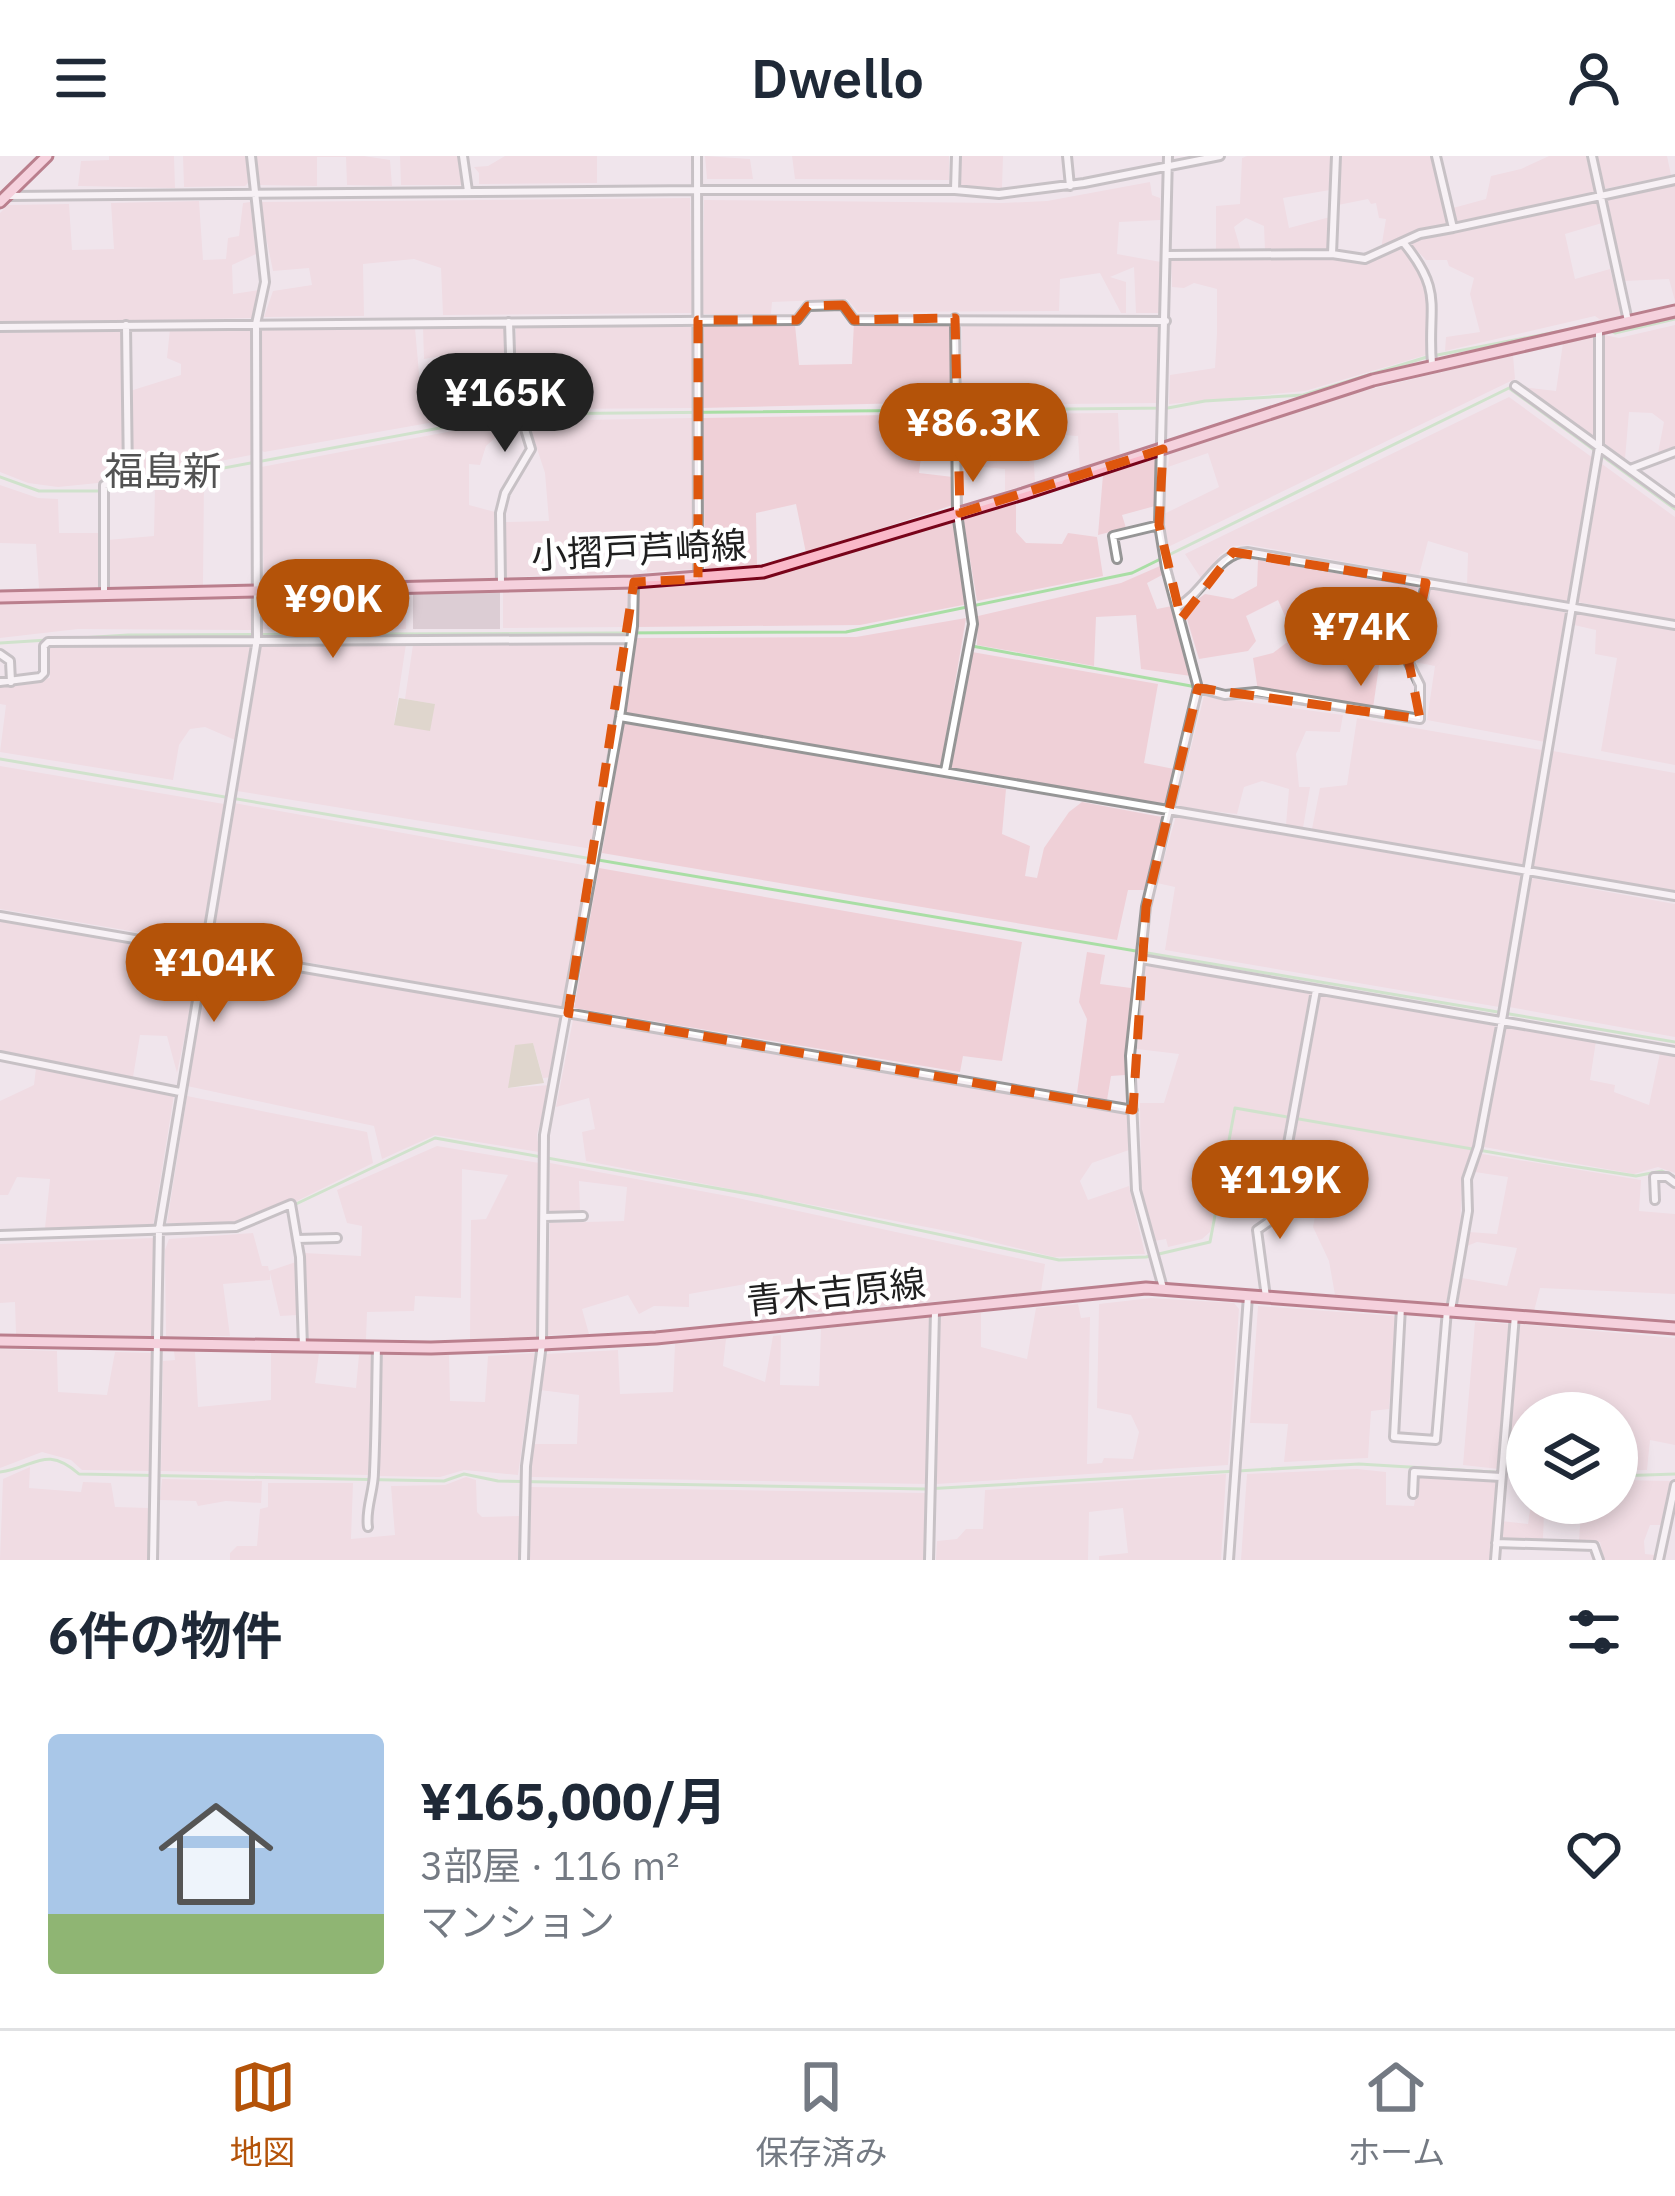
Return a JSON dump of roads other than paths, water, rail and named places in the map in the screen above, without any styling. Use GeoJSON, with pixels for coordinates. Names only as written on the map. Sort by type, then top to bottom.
{"type":"FeatureCollection","features":[{"type":"Feature","properties":{"kind":"main road"},"geometry":{"type":"LineString","coordinates":[[2,198],[47,156]]}},
{"type":"Feature","properties":{"kind":"main road","name":"小摺戸芦崎線"},"geometry":{"type":"LineString","coordinates":[[0,596],[634,582],[763,572],[1432,364],[1675,310]]}},
{"type":"Feature","properties":{"kind":"main road","name":"青木吉原線"},"geometry":{"type":"LineString","coordinates":[[0,1341],[303,1347],[542,1344],[656,1338],[1163,1288],[1675,1328]]}},
{"type":"Feature","properties":{"kind":"street"},"geometry":{"type":"LineString","coordinates":[[153,1560],[159,1229],[257,639],[256,324],[265,282],[251,156]]}},
{"type":"Feature","properties":{"kind":"street"},"geometry":{"type":"LineString","coordinates":[[464,156],[468,191]]}},
{"type":"Feature","properties":{"kind":"street"},"geometry":{"type":"LineString","coordinates":[[697,156],[698,579]]}},
{"type":"Feature","properties":{"kind":"street"},"geometry":{"type":"LineString","coordinates":[[955,190],[956,156]]}},
{"type":"Feature","properties":{"kind":"street"},"geometry":{"type":"LineString","coordinates":[[1067,156],[1070,185]]}},
{"type":"Feature","properties":{"kind":"street"},"geometry":{"type":"LineString","coordinates":[[1163,1288],[1136,1190],[1130,1056],[1146,907],[1198,688],[1160,525],[1168,156]]}},
{"type":"Feature","properties":{"kind":"street"},"geometry":{"type":"LineString","coordinates":[[2,198],[698,190],[999,194],[1168,169],[1220,156]]}},
{"type":"Feature","properties":{"kind":"street"},"geometry":{"type":"LineString","coordinates":[[1332,254],[1336,156]]}},
{"type":"Feature","properties":{"kind":"street"},"geometry":{"type":"LineString","coordinates":[[1436,156],[1453,228]]}},
{"type":"Feature","properties":{"kind":"street"},"geometry":{"type":"LineString","coordinates":[[1592,156],[1628,321]]}},
{"type":"Feature","properties":{"kind":"street"},"geometry":{"type":"LineString","coordinates":[[1167,256],[1332,254],[1365,259],[1420,234],[1675,180]]}},
{"type":"Feature","properties":{"kind":"street"},"geometry":{"type":"LineString","coordinates":[[1403,242],[1423,266],[1434,298],[1432,364]]}},
{"type":"Feature","properties":{"kind":"street"},"geometry":{"type":"LineString","coordinates":[[0,327],[796,320],[808,306],[844,305],[854,320],[1166,321]]}},
{"type":"Feature","properties":{"kind":"street"},"geometry":{"type":"LineString","coordinates":[[945,771],[973,624],[957,514],[955,318]]}},
{"type":"Feature","properties":{"kind":"street"},"geometry":{"type":"LineString","coordinates":[[501,584],[500,513],[505,493],[531,448],[511,383],[509,322]]}},
{"type":"Feature","properties":{"kind":"street"},"geometry":{"type":"LineString","coordinates":[[104,594],[104,484],[128,477],[126,325]]}},
{"type":"Feature","properties":{"kind":"street"},"geometry":{"type":"LineString","coordinates":[[1401,1307],[1394,1437],[1436,1440],[1449,1310],[1468,1211],[1467,1179],[1478,1148],[1502,1020],[1599,447],[1599,328]]}},
{"type":"Feature","properties":{"kind":"street"},"geometry":{"type":"LineString","coordinates":[[1515,386],[1675,502]]}},
{"type":"Feature","properties":{"kind":"street"},"geometry":{"type":"LineString","coordinates":[[1630,469],[1675,452]]}},
{"type":"Feature","properties":{"kind":"street"},"geometry":{"type":"LineString","coordinates":[[1117,559],[1113,536],[1160,525]]}},
{"type":"Feature","properties":{"kind":"street"},"geometry":{"type":"LineString","coordinates":[[1178,608],[1198,595],[1233,552],[1675,625]]}},
{"type":"Feature","properties":{"kind":"street"},"geometry":{"type":"LineString","coordinates":[[524,1560],[526,1466],[542,1344],[544,1135],[620,717],[634,582]]}},
{"type":"Feature","properties":{"kind":"street"},"geometry":{"type":"LineString","coordinates":[[1198,688],[1225,695],[1256,692],[1420,719],[1420,685],[1409,664],[1426,583]]}},
{"type":"Feature","properties":{"kind":"street"},"geometry":{"type":"LineString","coordinates":[[0,682],[44,673],[48,642],[631,639]]}},
{"type":"Feature","properties":{"kind":"street"},"geometry":{"type":"LineString","coordinates":[[0,654],[10,661],[11,682]]}},
{"type":"Feature","properties":{"kind":"street"},"geometry":{"type":"LineString","coordinates":[[620,717],[1675,896]]}},
{"type":"Feature","properties":{"kind":"street"},"geometry":{"type":"LineString","coordinates":[[0,916],[1133,1110]]}},
{"type":"Feature","properties":{"kind":"street"},"geometry":{"type":"LineString","coordinates":[[1140,959],[1675,1052]]}},
{"type":"Feature","properties":{"kind":"street"},"geometry":{"type":"LineString","coordinates":[[1282,1182],[1316,989]]}},
{"type":"Feature","properties":{"kind":"street"},"geometry":{"type":"LineString","coordinates":[[0,1056],[180,1092]]}},
{"type":"Feature","properties":{"kind":"street"},"geometry":{"type":"LineString","coordinates":[[1655,1200],[1654,1177],[1675,1183]]}},
{"type":"Feature","properties":{"kind":"street"},"geometry":{"type":"LineString","coordinates":[[1266,1298],[1257,1230],[1276,1216],[1273,1200]]}},
{"type":"Feature","properties":{"kind":"street"},"geometry":{"type":"LineString","coordinates":[[0,1235],[236,1227],[291,1204],[303,1347]]}},
{"type":"Feature","properties":{"kind":"street"},"geometry":{"type":"LineString","coordinates":[[544,1217],[583,1216]]}},
{"type":"Feature","properties":{"kind":"street"},"geometry":{"type":"LineString","coordinates":[[297,1239],[337,1238]]}},
{"type":"Feature","properties":{"kind":"street"},"geometry":{"type":"LineString","coordinates":[[1229,1560],[1248,1296]]}},
{"type":"Feature","properties":{"kind":"street"},"geometry":{"type":"LineString","coordinates":[[929,1560],[934,1309]]}},
{"type":"Feature","properties":{"kind":"street"},"geometry":{"type":"LineString","coordinates":[[1495,1560],[1515,1316]]}},
{"type":"Feature","properties":{"kind":"street"},"geometry":{"type":"LineString","coordinates":[[368,1527],[377,1347]]}},
{"type":"Feature","properties":{"kind":"street"},"geometry":{"type":"LineString","coordinates":[[1413,1494],[1414,1472],[1501,1477]]}},
{"type":"Feature","properties":{"kind":"street"},"geometry":{"type":"LineString","coordinates":[[1659,1560],[1675,1485]]}},
{"type":"Feature","properties":{"kind":"street"},"geometry":{"type":"LineString","coordinates":[[1496,1544],[1594,1546],[1599,1560]]}},
{"type":"Feature","properties":{"kind":"waterway"},"geometry":{"type":"LineString","coordinates":[[1606,329],[1615,333],[1675,319]]}},
{"type":"Feature","properties":{"kind":"waterway"},"geometry":{"type":"LineString","coordinates":[[0,477],[39,491],[100,491],[515,414],[1168,408],[1303,395],[1427,357],[1598,324]]}},
{"type":"Feature","properties":{"kind":"waterway"},"geometry":{"type":"LineString","coordinates":[[0,643],[128,635],[846,632],[1132,573],[1509,388],[1675,509]]}},
{"type":"Feature","properties":{"kind":"waterway"},"geometry":{"type":"LineString","coordinates":[[972,646],[1191,686],[1222,697],[1256,696],[1409,722]]}},
{"type":"Feature","properties":{"kind":"waterway"},"geometry":{"type":"LineString","coordinates":[[0,759],[1675,1042]]}},
{"type":"Feature","properties":{"kind":"waterway"},"geometry":{"type":"LineString","coordinates":[[296,1204],[435,1138],[760,1196],[1059,1260],[1146,1257],[1210,1242],[1235,1108],[1559,1164],[1636,1176],[1662,1171],[1675,1177]]}},
{"type":"Feature","properties":{"kind":"waterway"},"geometry":{"type":"LineString","coordinates":[[0,1239],[238,1231],[287,1209]]}},
{"type":"Feature","properties":{"kind":"waterway"},"geometry":{"type":"LineString","coordinates":[[0,1472],[48,1459],[79,1474],[444,1481],[464,1474],[498,1481],[925,1489],[1359,1464],[1506,1473]]}},
{"type":"Feature","properties":{"kind":"waterway"},"geometry":{"type":"LineString","coordinates":[[1638,1475],[1675,1474]]}},
{"type":"Feature","properties":{"kind":"district","name":"福島新"},"geometry":{"type":"Point","coordinates":[163,471]}}]}
